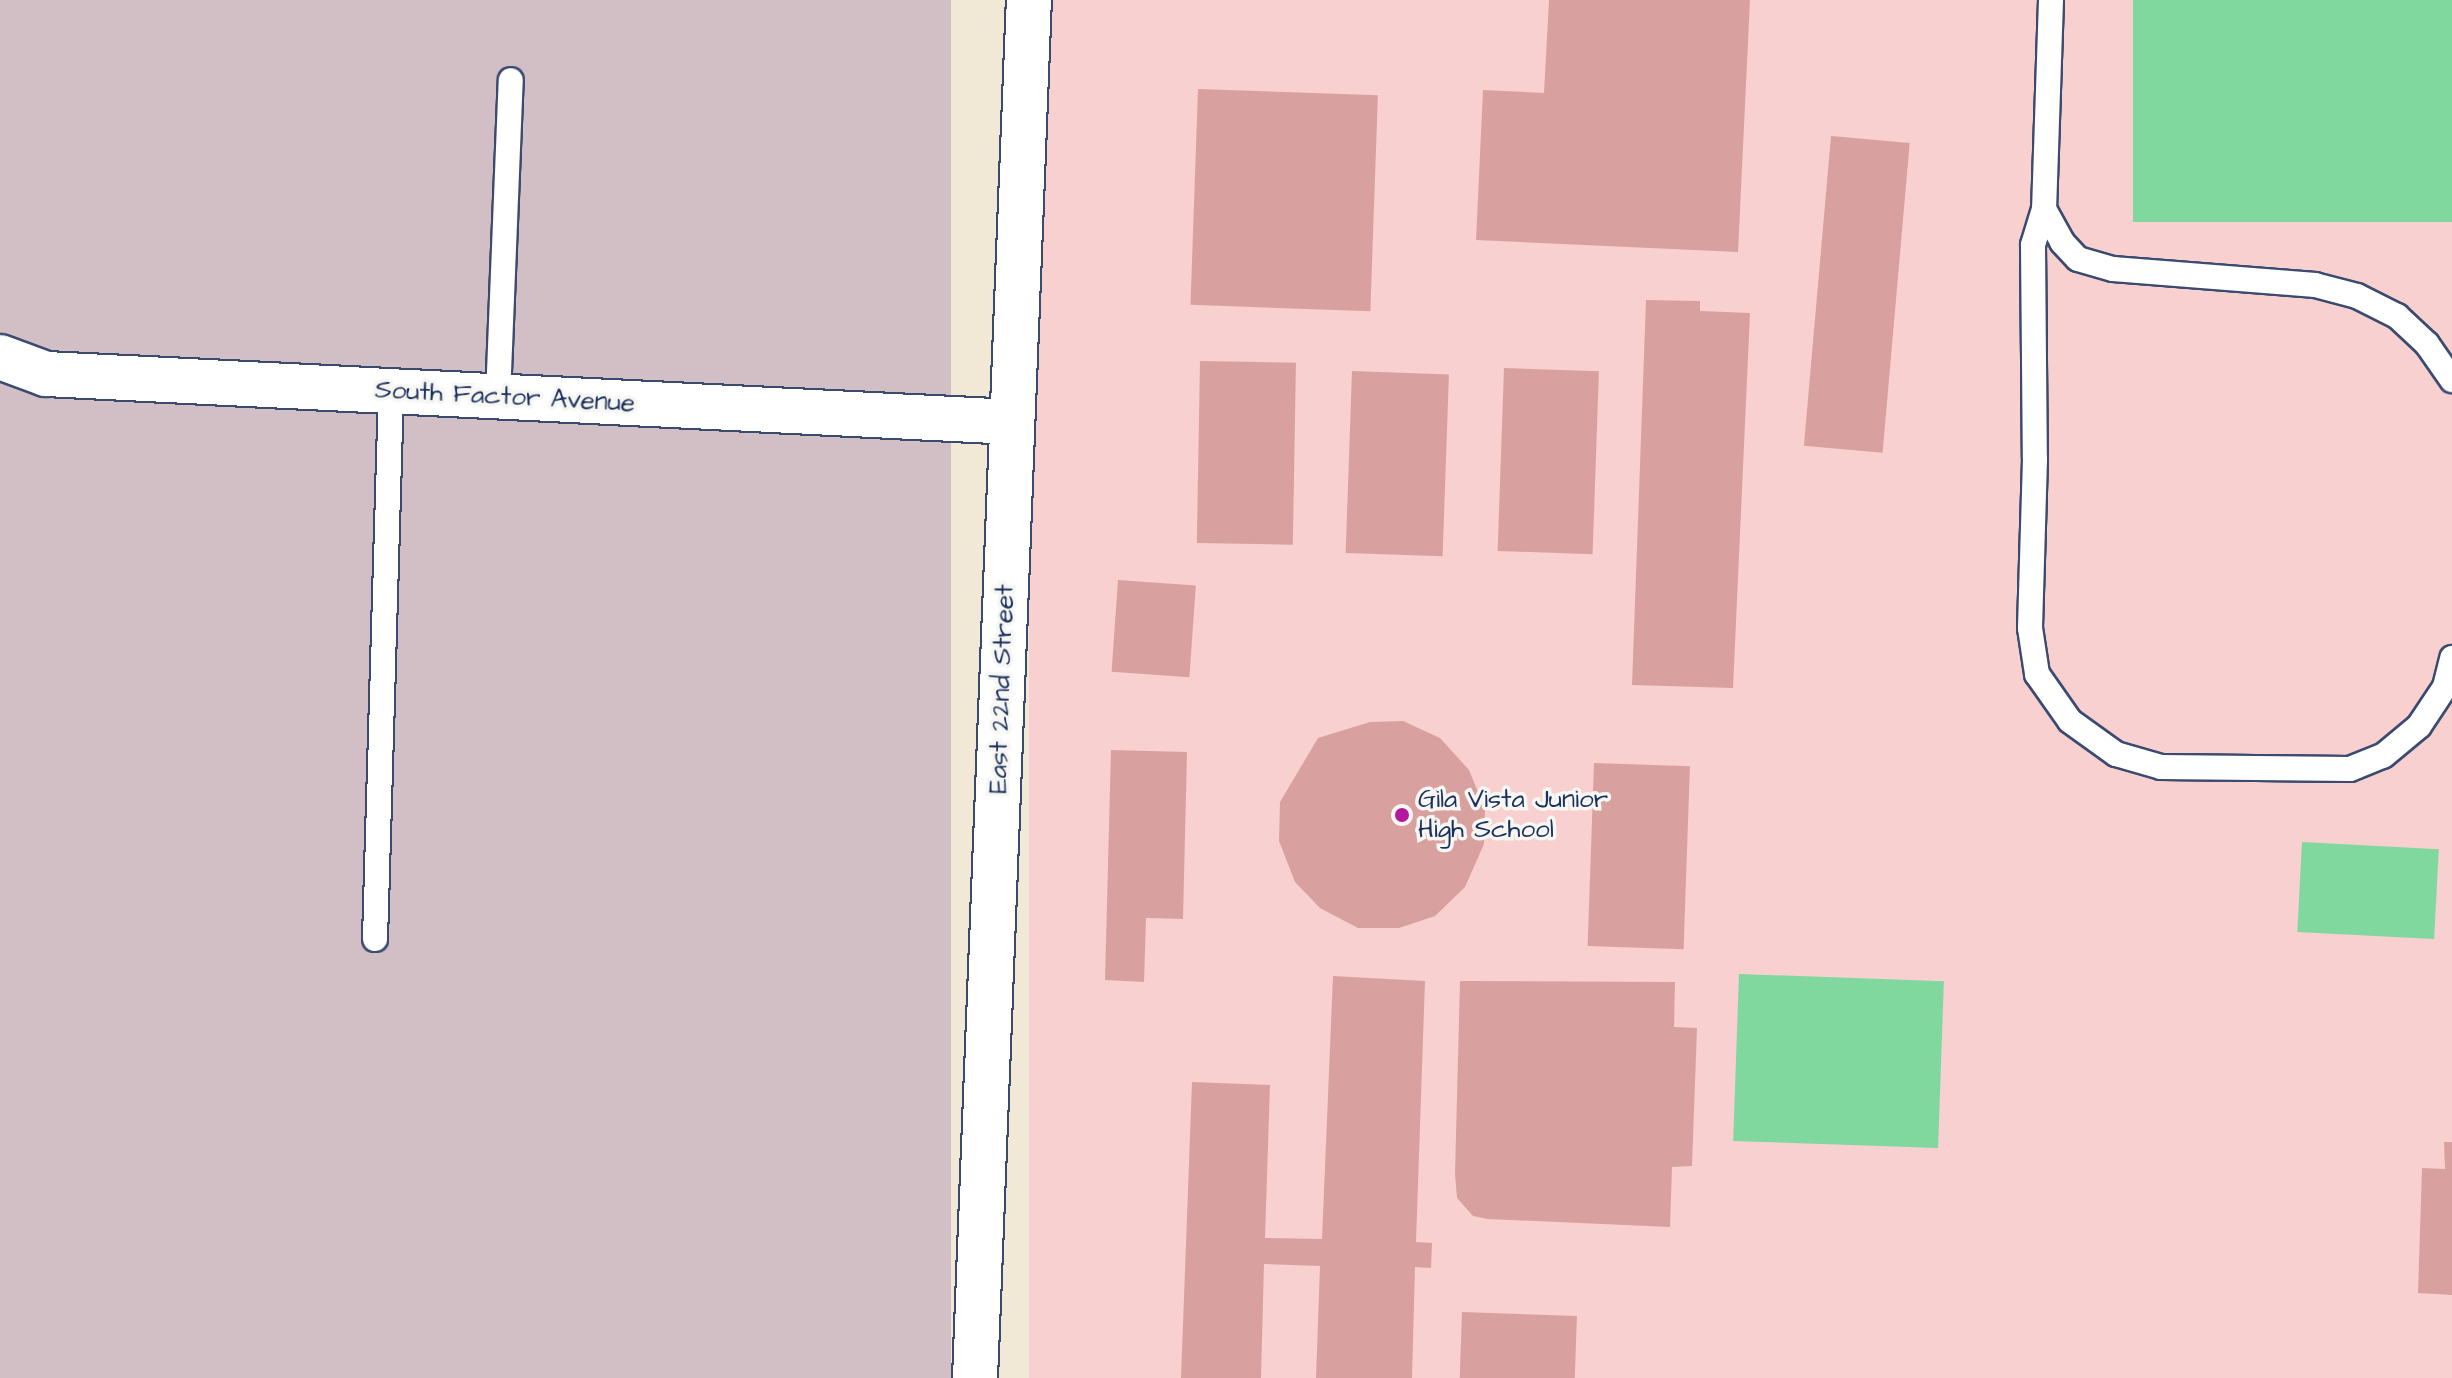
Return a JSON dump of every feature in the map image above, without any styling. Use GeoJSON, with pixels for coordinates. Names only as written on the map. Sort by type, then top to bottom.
{"type":"FeatureCollection","features":[{"type":"Feature","properties":{"kind":"street","name":"East 22nd Street"},"geometry":{"type":"LineString","coordinates":[[975,1378],[1029,0]]}},
{"type":"Feature","properties":{"kind":"street","name":"South Factor Avenue"},"geometry":{"type":"LineString","coordinates":[[0,357],[46,374],[1012,422]]}},
{"type":"Feature","properties":{"kind":"lane"},"geometry":{"type":"LineString","coordinates":[[2051,0],[2044,209],[2033,245],[2035,459],[2030,628],[2037,674],[2070,721],[2116,754],[2161,767],[2350,769],[2383,756],[2419,726],[2445,687],[2452,658]]}},
{"type":"Feature","properties":{"kind":"lane"},"geometry":{"type":"LineString","coordinates":[[498,397],[511,80]]}},
{"type":"Feature","properties":{"kind":"lane"},"geometry":{"type":"LineString","coordinates":[[2044,209],[2062,242],[2078,259],[2101,266],[2315,285],[2357,296],[2397,316],[2427,344],[2452,380]]}},
{"type":"Feature","properties":{"kind":"lane"},"geometry":{"type":"LineString","coordinates":[[375,939],[391,391]]}},
{"type":"Feature","properties":{"kind":"shaded area"},"geometry":{"type":"Polygon","coordinates":[[[0,0],[951,0],[951,1378],[0,1378],[0,0]]]}},
{"type":"Feature","properties":{"kind":"shaded area"},"geometry":{"type":"Polygon","coordinates":[[[1029,0],[2452,0],[2452,1378],[1029,1378],[1029,0]]]}},
{"type":"Feature","properties":{"kind":"green space"},"geometry":{"type":"Polygon","coordinates":[[[2133,0],[2452,0],[2452,222],[2133,222],[2133,0]]]}},
{"type":"Feature","properties":{"kind":"green space"},"geometry":{"type":"Polygon","coordinates":[[[2302,842],[2439,849],[2434,939],[2297,932],[2302,842]]]}},
{"type":"Feature","properties":{"kind":"green space"},"geometry":{"type":"Polygon","coordinates":[[[1739,974],[1944,981],[1938,1148],[1733,1141],[1739,974]]]}},
{"type":"Feature","properties":{"kind":"building"},"geometry":{"type":"Polygon","coordinates":[[[1549,0],[1750,0],[1738,252],[1476,240],[1483,90],[1544,93],[1549,0]]]}},
{"type":"Feature","properties":{"kind":"building"},"geometry":{"type":"Polygon","coordinates":[[[1198,89],[1378,95],[1370,311],[1190,305],[1198,89]]]}},
{"type":"Feature","properties":{"kind":"building"},"geometry":{"type":"Polygon","coordinates":[[[1831,136],[1910,143],[1883,453],[1804,446],[1831,136]]]}},
{"type":"Feature","properties":{"kind":"building"},"geometry":{"type":"Polygon","coordinates":[[[1646,300],[1700,301],[1700,311],[1750,313],[1733,688],[1632,685],[1646,300]]]}},
{"type":"Feature","properties":{"kind":"building"},"geometry":{"type":"Polygon","coordinates":[[[1200,361],[1296,363],[1293,545],[1197,543],[1200,361]]]}},
{"type":"Feature","properties":{"kind":"building"},"geometry":{"type":"Polygon","coordinates":[[[1504,368],[1599,371],[1593,554],[1498,551],[1504,368]]]}},
{"type":"Feature","properties":{"kind":"building"},"geometry":{"type":"Polygon","coordinates":[[[1352,371],[1449,374],[1443,556],[1346,553],[1352,371]]]}},
{"type":"Feature","properties":{"kind":"building"},"geometry":{"type":"Polygon","coordinates":[[[1118,580],[1196,585],[1189,677],[1112,672],[1118,580]]]}},
{"type":"Feature","properties":{"kind":"building"},"geometry":{"type":"Polygon","coordinates":[[[1403,721],[1440,738],[1469,770],[1485,809],[1484,844],[1465,887],[1435,916],[1399,928],[1358,928],[1320,908],[1295,882],[1279,841],[1280,802],[1318,738],[1370,722],[1403,721]]]}},
{"type":"Feature","properties":{"kind":"building"},"geometry":{"type":"Polygon","coordinates":[[[1111,750],[1187,752],[1183,919],[1146,918],[1144,982],[1105,980],[1111,750]]]}},
{"type":"Feature","properties":{"kind":"building"},"geometry":{"type":"Polygon","coordinates":[[[1594,763],[1690,766],[1684,949],[1588,946],[1594,763]]]}},
{"type":"Feature","properties":{"kind":"building"},"geometry":{"type":"Polygon","coordinates":[[[1333,976],[1425,981],[1416,1242],[1432,1243],[1431,1268],[1415,1267],[1412,1378],[1316,1378],[1320,1266],[1264,1264],[1261,1378],[1181,1378],[1192,1082],[1270,1085],[1265,1238],[1322,1239],[1333,976]]]}},
{"type":"Feature","properties":{"kind":"building"},"geometry":{"type":"Polygon","coordinates":[[[1460,981],[1675,982],[1674,1027],[1697,1028],[1692,1166],[1672,1167],[1670,1227],[1488,1219],[1473,1216],[1457,1198],[1460,981]]]}},
{"type":"Feature","properties":{"kind":"building"},"geometry":{"type":"Polygon","coordinates":[[[2444,1142],[2452,1142],[2452,1295],[2418,1293],[2422,1168],[2445,1169],[2444,1142]]]}},
{"type":"Feature","properties":{"kind":"building"},"geometry":{"type":"Polygon","coordinates":[[[1462,1312],[1577,1316],[1575,1378],[1460,1378],[1462,1312]]]}},
{"type":"Feature","properties":{"kind":"place","name":"Gila Vista Junior High School"},"geometry":{"type":"Point","coordinates":[1402,815]}}]}
